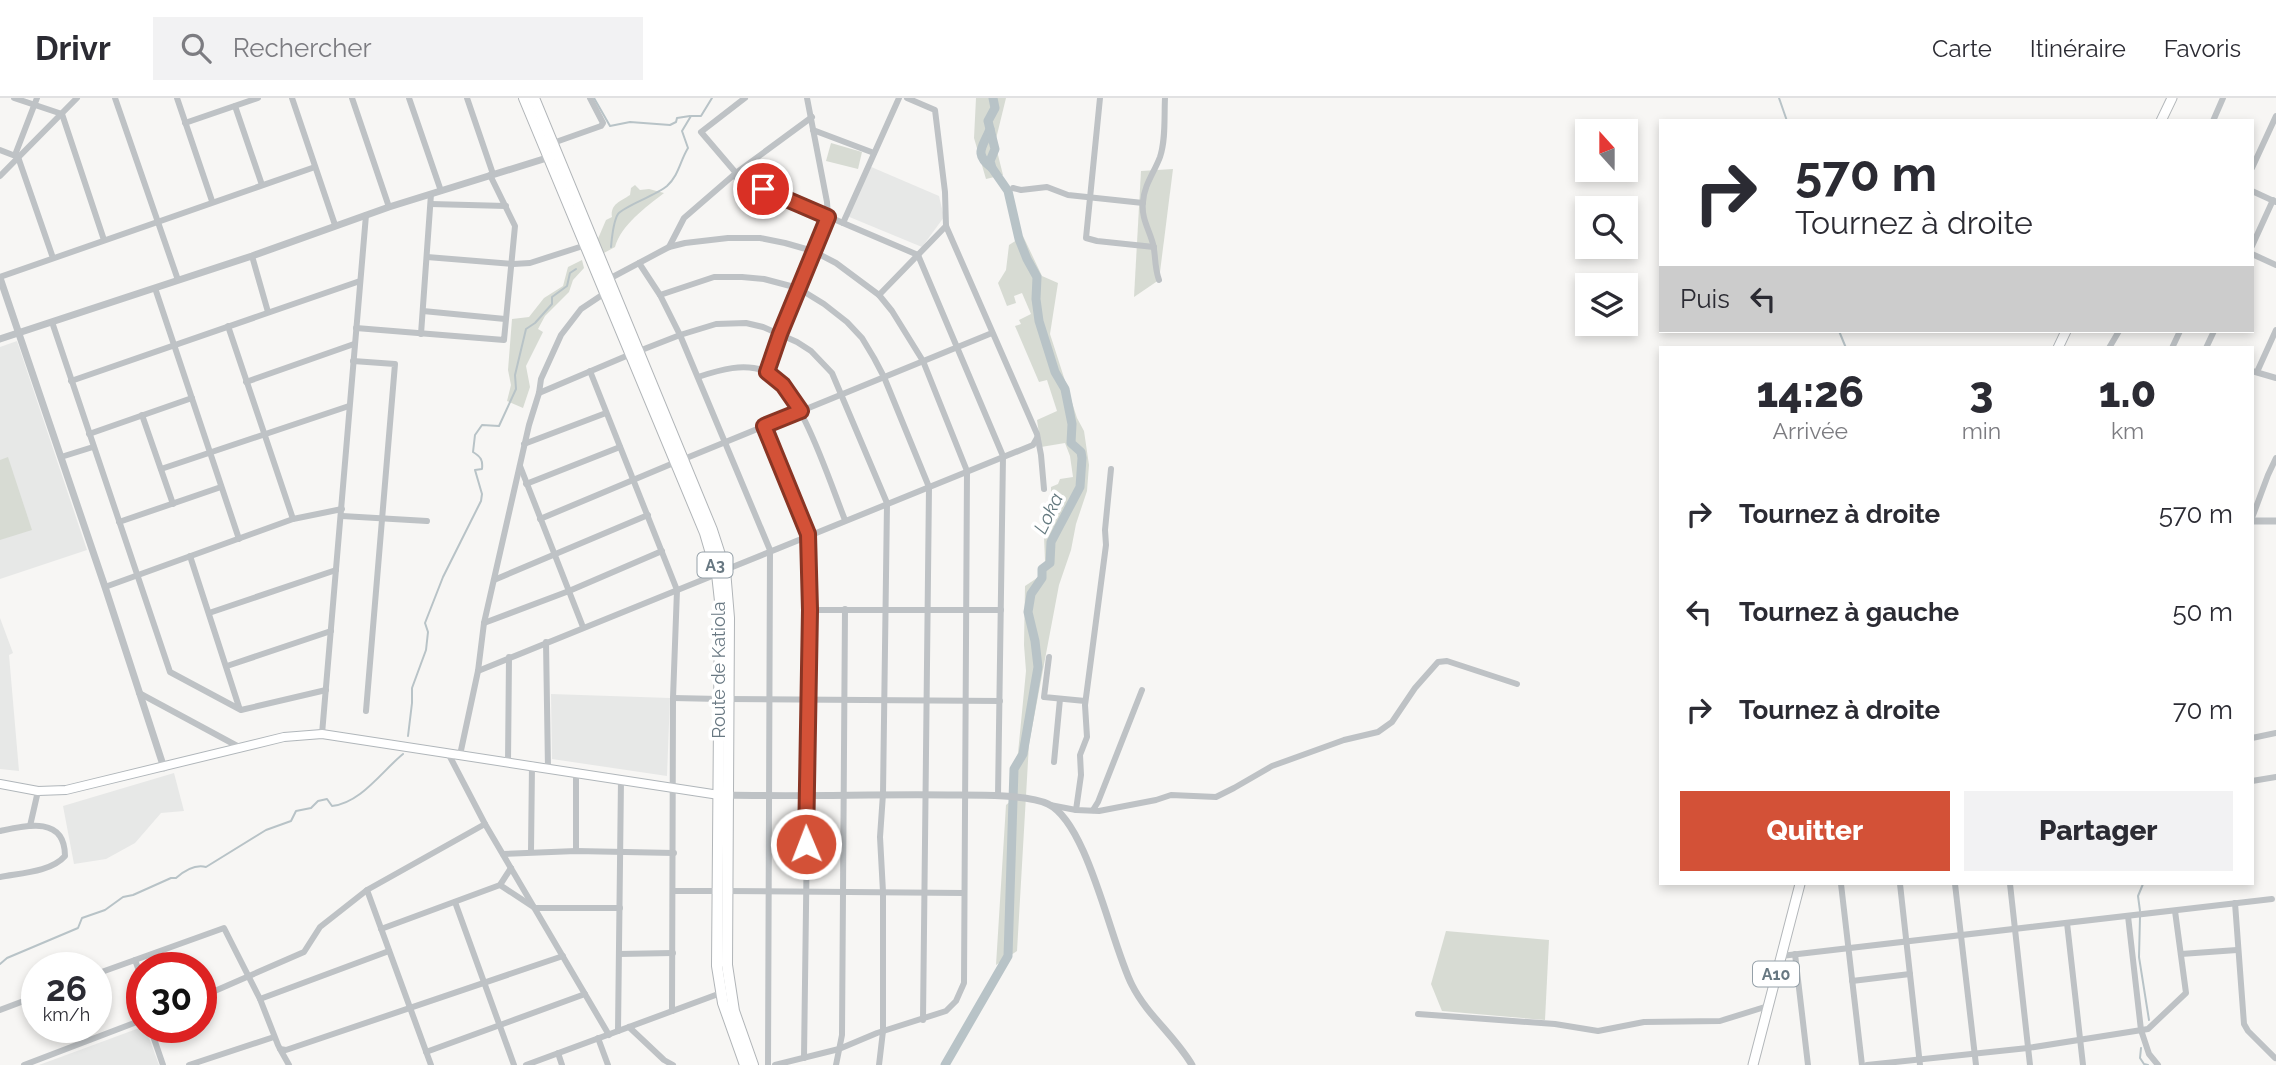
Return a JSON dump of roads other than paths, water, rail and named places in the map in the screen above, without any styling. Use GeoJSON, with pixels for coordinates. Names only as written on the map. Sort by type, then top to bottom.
{"type":"FeatureCollection","features":[{"type":"Feature","properties":{"kind":"highway","name":"Route de Katiola"},"geometry":{"type":"LineString","coordinates":[[524,98],[553,156],[680,461],[721,572],[724,699],[722,891],[717,966],[721,993],[745,1065]]}},
{"type":"Feature","properties":{"kind":"highway","name":"Route de Katiola"},"geometry":{"type":"LineString","coordinates":[[534,98],[553,143],[553,156],[586,245],[606,285]]}},
{"type":"Feature","properties":{"kind":"highway","name":"Route de Katiola"},"geometry":{"type":"LineString","coordinates":[[722,891],[731,1000],[753,1065]]}},
{"type":"Feature","properties":{"kind":"main road"},"geometry":{"type":"LineString","coordinates":[[2162,119],[2172,98]]}},
{"type":"Feature","properties":{"kind":"main road"},"geometry":{"type":"LineString","coordinates":[[0,784],[38,791],[84,787],[294,736],[322,734],[723,795]]}},
{"type":"Feature","properties":{"kind":"main road","name":"A10"},"geometry":{"type":"LineString","coordinates":[[1753,1065],[1800,885]]}},
{"type":"Feature","properties":{"kind":"street"},"geometry":{"type":"LineString","coordinates":[[14,98],[36,101],[62,114],[104,240]]}},
{"type":"Feature","properties":{"kind":"street"},"geometry":{"type":"LineString","coordinates":[[0,176],[77,98]]}},
{"type":"Feature","properties":{"kind":"street"},"geometry":{"type":"LineString","coordinates":[[115,98],[178,280]]}},
{"type":"Feature","properties":{"kind":"street"},"geometry":{"type":"LineString","coordinates":[[177,98],[212,201]]}},
{"type":"Feature","properties":{"kind":"street"},"geometry":{"type":"LineString","coordinates":[[186,123],[258,98]]}},
{"type":"Feature","properties":{"kind":"street"},"geometry":{"type":"LineString","coordinates":[[292,98],[335,225]]}},
{"type":"Feature","properties":{"kind":"street"},"geometry":{"type":"LineString","coordinates":[[352,98],[389,207]]}},
{"type":"Feature","properties":{"kind":"street"},"geometry":{"type":"LineString","coordinates":[[408,98],[441,191]]}},
{"type":"Feature","properties":{"kind":"street"},"geometry":{"type":"LineString","coordinates":[[356,328],[503,341],[515,226],[492,175],[467,98]]}},
{"type":"Feature","properties":{"kind":"street"},"geometry":{"type":"LineString","coordinates":[[553,143],[601,126],[601,117],[590,98]]}},
{"type":"Feature","properties":{"kind":"street"},"geometry":{"type":"LineString","coordinates":[[745,98],[701,132],[735,175],[918,254],[1003,456],[998,796]]}},
{"type":"Feature","properties":{"kind":"street"},"geometry":{"type":"LineString","coordinates":[[767,372],[828,217],[807,98]]}},
{"type":"Feature","properties":{"kind":"street"},"geometry":{"type":"LineString","coordinates":[[843,223],[899,98]]}},
{"type":"Feature","properties":{"kind":"street"},"geometry":{"type":"LineString","coordinates":[[907,98],[935,110],[945,192],[946,226],[1037,438],[1044,489]]}},
{"type":"Feature","properties":{"kind":"street"},"geometry":{"type":"LineString","coordinates":[[1100,98],[1086,238],[1154,247]]}},
{"type":"Feature","properties":{"kind":"street"},"geometry":{"type":"LineString","coordinates":[[1159,280],[1154,263],[1154,247],[1145,225],[1143,203],[1148,180],[1163,145],[1165,98]]}},
{"type":"Feature","properties":{"kind":"street"},"geometry":{"type":"LineString","coordinates":[[2214,119],[2223,98]]}},
{"type":"Feature","properties":{"kind":"street"},"geometry":{"type":"LineString","coordinates":[[36,101],[17,156],[53,257]]}},
{"type":"Feature","properties":{"kind":"street"},"geometry":{"type":"LineString","coordinates":[[235,106],[262,184]]}},
{"type":"Feature","properties":{"kind":"street"},"geometry":{"type":"LineString","coordinates":[[2254,164],[2276,116]]}},
{"type":"Feature","properties":{"kind":"street"},"geometry":{"type":"LineString","coordinates":[[669,247],[684,218],[735,175],[812,117]]}},
{"type":"Feature","properties":{"kind":"street"},"geometry":{"type":"LineString","coordinates":[[813,130],[874,153]]}},
{"type":"Feature","properties":{"kind":"street"},"geometry":{"type":"LineString","coordinates":[[2267,135],[2276,139]]}},
{"type":"Feature","properties":{"kind":"street"},"geometry":{"type":"LineString","coordinates":[[0,150],[17,156]]}},
{"type":"Feature","properties":{"kind":"street"},"geometry":{"type":"LineString","coordinates":[[0,339],[252,256],[389,207],[553,156]]}},
{"type":"Feature","properties":{"kind":"street"},"geometry":{"type":"LineString","coordinates":[[164,768],[0,277],[315,167]]}},
{"type":"Feature","properties":{"kind":"street"},"geometry":{"type":"LineString","coordinates":[[1013,188],[1029,190],[1047,187],[1068,195],[1143,203]]}},
{"type":"Feature","properties":{"kind":"street"},"geometry":{"type":"LineString","coordinates":[[2254,192],[2275,201],[2254,242]]}},
{"type":"Feature","properties":{"kind":"street"},"geometry":{"type":"LineString","coordinates":[[421,334],[431,194]]}},
{"type":"Feature","properties":{"kind":"street"},"geometry":{"type":"LineString","coordinates":[[431,204],[506,206]]}},
{"type":"Feature","properties":{"kind":"street"},"geometry":{"type":"LineString","coordinates":[[322,734],[366,215]]}},
{"type":"Feature","properties":{"kind":"street"},"geometry":{"type":"LineString","coordinates":[[879,295],[946,226]]}},
{"type":"Feature","properties":{"kind":"street"},"geometry":{"type":"LineString","coordinates":[[460,755],[478,671],[484,623],[524,444],[540,393],[541,379],[561,335],[580,309],[606,285],[639,262],[669,247],[728,238],[760,238],[813,251],[836,263],[879,295],[898,319],[923,362],[967,471],[964,983],[951,1008],[839,1049],[775,1065]]}},
{"type":"Feature","properties":{"kind":"street"},"geometry":{"type":"LineString","coordinates":[[427,257],[513,264],[538,261],[586,245]]}},
{"type":"Feature","properties":{"kind":"street"},"geometry":{"type":"LineString","coordinates":[[2254,255],[2276,265]]}},
{"type":"Feature","properties":{"kind":"street"},"geometry":{"type":"LineString","coordinates":[[252,256],[268,312]]}},
{"type":"Feature","properties":{"kind":"street"},"geometry":{"type":"LineString","coordinates":[[639,262],[660,295],[680,335],[770,550],[768,1065]]}},
{"type":"Feature","properties":{"kind":"street"},"geometry":{"type":"LineString","coordinates":[[660,295],[694,282],[728,276],[764,279],[798,288],[824,304],[862,338],[884,377],[929,486],[923,1020]]}},
{"type":"Feature","properties":{"kind":"street"},"geometry":{"type":"LineString","coordinates":[[71,381],[360,281]]}},
{"type":"Feature","properties":{"kind":"street"},"geometry":{"type":"LineString","coordinates":[[155,288],[239,539]]}},
{"type":"Feature","properties":{"kind":"street"},"geometry":{"type":"LineString","coordinates":[[423,312],[505,319]]}},
{"type":"Feature","properties":{"kind":"street"},"geometry":{"type":"LineString","coordinates":[[52,322],[170,672],[241,710],[326,690]]}},
{"type":"Feature","properties":{"kind":"street"},"geometry":{"type":"LineString","coordinates":[[540,393],[680,335],[730,322],[763,327],[811,351],[832,373],[843,394],[887,503],[885,700],[880,837],[883,892],[883,1031],[879,1065]]}},
{"type":"Feature","properties":{"kind":"street"},"geometry":{"type":"LineString","coordinates":[[228,326],[293,519]]}},
{"type":"Feature","properties":{"kind":"street"},"geometry":{"type":"LineString","coordinates":[[2276,330],[2255,371],[2276,378]]}},
{"type":"Feature","properties":{"kind":"street"},"geometry":{"type":"LineString","coordinates":[[540,519],[992,333]]}},
{"type":"Feature","properties":{"kind":"street"},"geometry":{"type":"LineString","coordinates":[[246,382],[354,344]]}},
{"type":"Feature","properties":{"kind":"street"},"geometry":{"type":"LineString","coordinates":[[353,361],[395,364],[366,711]]}},
{"type":"Feature","properties":{"kind":"street"},"geometry":{"type":"LineString","coordinates":[[698,377],[733,368],[767,372],[783,385],[801,411],[845,520]]}},
{"type":"Feature","properties":{"kind":"street"},"geometry":{"type":"LineString","coordinates":[[590,371],[677,590],[673,1011]]}},
{"type":"Feature","properties":{"kind":"street"},"geometry":{"type":"LineString","coordinates":[[89,434],[191,398]]}},
{"type":"Feature","properties":{"kind":"street"},"geometry":{"type":"LineString","coordinates":[[161,470],[349,406]]}},
{"type":"Feature","properties":{"kind":"street"},"geometry":{"type":"LineString","coordinates":[[524,444],[606,413]]}},
{"type":"Feature","properties":{"kind":"street"},"geometry":{"type":"LineString","coordinates":[[142,415],[173,504]]}},
{"type":"Feature","properties":{"kind":"street"},"geometry":{"type":"LineString","coordinates":[[764,426],[808,534],[810,610],[804,1058]]}},
{"type":"Feature","properties":{"kind":"street"},"geometry":{"type":"LineString","coordinates":[[478,671],[1032,444],[1037,438]]}},
{"type":"Feature","properties":{"kind":"street"},"geometry":{"type":"LineString","coordinates":[[61,457],[93,447]]}},
{"type":"Feature","properties":{"kind":"street"},"geometry":{"type":"LineString","coordinates":[[526,484],[620,447]]}},
{"type":"Feature","properties":{"kind":"street"},"geometry":{"type":"LineString","coordinates":[[2254,515],[2276,458]]}},
{"type":"Feature","properties":{"kind":"street"},"geometry":{"type":"LineString","coordinates":[[519,465],[583,627]]}},
{"type":"Feature","properties":{"kind":"street"},"geometry":{"type":"LineString","coordinates":[[1076,810],[1081,775],[1080,755],[1087,737],[1086,701],[1106,545],[1111,469]]}},
{"type":"Feature","properties":{"kind":"street"},"geometry":{"type":"LineString","coordinates":[[119,522],[221,487]]}},
{"type":"Feature","properties":{"kind":"street"},"geometry":{"type":"LineString","coordinates":[[105,587],[293,519],[342,513],[427,521]]}},
{"type":"Feature","properties":{"kind":"street"},"geometry":{"type":"LineString","coordinates":[[494,580],[648,515]]}},
{"type":"Feature","properties":{"kind":"street"},"geometry":{"type":"LineString","coordinates":[[2254,520],[2276,521]]}},
{"type":"Feature","properties":{"kind":"street"},"geometry":{"type":"LineString","coordinates":[[484,623],[662,551]]}},
{"type":"Feature","properties":{"kind":"street"},"geometry":{"type":"LineString","coordinates":[[190,556],[239,708]]}},
{"type":"Feature","properties":{"kind":"street"},"geometry":{"type":"LineString","coordinates":[[209,613],[336,570]]}},
{"type":"Feature","properties":{"kind":"street"},"geometry":{"type":"LineString","coordinates":[[810,610],[1001,610]]}},
{"type":"Feature","properties":{"kind":"street"},"geometry":{"type":"LineString","coordinates":[[836,1065],[842,1035],[845,610]]}},
{"type":"Feature","properties":{"kind":"street"},"geometry":{"type":"LineString","coordinates":[[227,666],[331,631]]}},
{"type":"Feature","properties":{"kind":"street"},"geometry":{"type":"LineString","coordinates":[[546,642],[548,768]]}},
{"type":"Feature","properties":{"kind":"street"},"geometry":{"type":"LineString","coordinates":[[508,762],[509,657]]}},
{"type":"Feature","properties":{"kind":"street"},"geometry":{"type":"LineString","coordinates":[[1049,657],[1044,697],[1086,701]]}},
{"type":"Feature","properties":{"kind":"street"},"geometry":{"type":"LineString","coordinates":[[723,795],[998,796],[1019,797],[1076,810],[1099,811],[1171,795],[1216,797],[1272,766],[1344,740],[1378,732],[1392,722],[1415,688],[1438,662],[1447,661],[1517,684]]}},
{"type":"Feature","properties":{"kind":"street"},"geometry":{"type":"LineString","coordinates":[[1093,810],[1142,690]]}},
{"type":"Feature","properties":{"kind":"street"},"geometry":{"type":"LineString","coordinates":[[139,693],[241,748]]}},
{"type":"Feature","properties":{"kind":"street"},"geometry":{"type":"LineString","coordinates":[[674,698],[1000,701]]}},
{"type":"Feature","properties":{"kind":"street"},"geometry":{"type":"LineString","coordinates":[[1054,762],[1060,699]]}},
{"type":"Feature","properties":{"kind":"street"},"geometry":{"type":"LineString","coordinates":[[2254,738],[2276,733]]}},
{"type":"Feature","properties":{"kind":"street"},"geometry":{"type":"LineString","coordinates":[[448,752],[485,824],[609,1035]]}},
{"type":"Feature","properties":{"kind":"street"},"geometry":{"type":"LineString","coordinates":[[531,851],[532,765]]}},
{"type":"Feature","properties":{"kind":"street"},"geometry":{"type":"LineString","coordinates":[[576,772],[576,851]]}},
{"type":"Feature","properties":{"kind":"street"},"geometry":{"type":"LineString","coordinates":[[2254,782],[2276,777]]}},
{"type":"Feature","properties":{"kind":"street"},"geometry":{"type":"LineString","coordinates":[[618,1031],[621,779]]}},
{"type":"Feature","properties":{"kind":"street"},"geometry":{"type":"LineString","coordinates":[[30,825],[38,791]]}},
{"type":"Feature","properties":{"kind":"street"},"geometry":{"type":"LineString","coordinates":[[1049,804],[1072,830],[1091,869],[1133,987],[1158,1024],[1192,1065]]}},
{"type":"Feature","properties":{"kind":"street"},"geometry":{"type":"LineString","coordinates":[[217,991],[304,952],[320,926],[367,890],[485,824]]}},
{"type":"Feature","properties":{"kind":"street"},"geometry":{"type":"LineString","coordinates":[[0,831],[30,825],[54,828],[65,845],[65,856],[60,862],[0,877]]}},
{"type":"Feature","properties":{"kind":"street"},"geometry":{"type":"LineString","coordinates":[[503,854],[531,851],[674,853]]}},
{"type":"Feature","properties":{"kind":"street"},"geometry":{"type":"LineString","coordinates":[[381,929],[500,885],[511,868]]}},
{"type":"Feature","properties":{"kind":"street"},"geometry":{"type":"LineString","coordinates":[[500,885],[534,908],[620,908]]}},
{"type":"Feature","properties":{"kind":"street"},"geometry":{"type":"LineString","coordinates":[[1841,885],[1864,1065],[1920,1063],[2150,1028],[2186,993],[2175,911]]}},
{"type":"Feature","properties":{"kind":"street"},"geometry":{"type":"LineString","coordinates":[[1899,885],[1920,1063]]}},
{"type":"Feature","properties":{"kind":"street"},"geometry":{"type":"LineString","coordinates":[[1955,885],[1976,1065]]}},
{"type":"Feature","properties":{"kind":"street"},"geometry":{"type":"LineString","coordinates":[[2010,885],[2030,1065]]}},
{"type":"Feature","properties":{"kind":"street"},"geometry":{"type":"LineString","coordinates":[[367,890],[430,1063],[422,1065]]}},
{"type":"Feature","properties":{"kind":"street"},"geometry":{"type":"LineString","coordinates":[[674,891],[964,893]]}},
{"type":"Feature","properties":{"kind":"street"},"geometry":{"type":"LineString","coordinates":[[1781,956],[2272,899]]}},
{"type":"Feature","properties":{"kind":"street"},"geometry":{"type":"LineString","coordinates":[[455,902],[514,1065]]}},
{"type":"Feature","properties":{"kind":"street"},"geometry":{"type":"LineString","coordinates":[[2235,903],[2244,1024],[2276,1058],[2269,1065]]}},
{"type":"Feature","properties":{"kind":"street"},"geometry":{"type":"LineString","coordinates":[[2129,916],[2141,1030],[2149,1055],[2158,1065]]}},
{"type":"Feature","properties":{"kind":"street"},"geometry":{"type":"LineString","coordinates":[[2067,923],[2083,1065]]}},
{"type":"Feature","properties":{"kind":"street"},"geometry":{"type":"LineString","coordinates":[[157,952],[224,928],[289,1065]]}},
{"type":"Feature","properties":{"kind":"street"},"geometry":{"type":"LineString","coordinates":[[2181,954],[2237,950]]}},
{"type":"Feature","properties":{"kind":"street"},"geometry":{"type":"LineString","coordinates":[[260,999],[389,951]]}},
{"type":"Feature","properties":{"kind":"street"},"geometry":{"type":"LineString","coordinates":[[619,954],[673,953]]}},
{"type":"Feature","properties":{"kind":"street"},"geometry":{"type":"LineString","coordinates":[[1795,954],[1808,1065]]}},
{"type":"Feature","properties":{"kind":"street"},"geometry":{"type":"LineString","coordinates":[[281,1049],[286,1050],[563,956]]}},
{"type":"Feature","properties":{"kind":"street"},"geometry":{"type":"LineString","coordinates":[[1852,981],[1910,974]]}},
{"type":"Feature","properties":{"kind":"street"},"geometry":{"type":"LineString","coordinates":[[526,1065],[721,993]]}},
{"type":"Feature","properties":{"kind":"street"},"geometry":{"type":"LineString","coordinates":[[426,1052],[585,994]]}},
{"type":"Feature","properties":{"kind":"street"},"geometry":{"type":"LineString","coordinates":[[0,1010],[21,1002]]}},
{"type":"Feature","properties":{"kind":"street"},"geometry":{"type":"LineString","coordinates":[[1418,1014],[1555,1024],[1598,1031],[1644,1022],[1720,1021],[1768,1006]]}},
{"type":"Feature","properties":{"kind":"street"},"geometry":{"type":"LineString","coordinates":[[24,1065],[126,1026]]}},
{"type":"Feature","properties":{"kind":"street"},"geometry":{"type":"LineString","coordinates":[[629,1027],[658,1056],[673,1065]]}},
{"type":"Feature","properties":{"kind":"street"},"geometry":{"type":"LineString","coordinates":[[189,1065],[274,1037]]}},
{"type":"Feature","properties":{"kind":"street"},"geometry":{"type":"LineString","coordinates":[[598,1038],[608,1065]]}},
{"type":"Feature","properties":{"kind":"street"},"geometry":{"type":"LineString","coordinates":[[155,1043],[163,1065]]}},
{"type":"Feature","properties":{"kind":"street"},"geometry":{"type":"LineString","coordinates":[[558,1053],[562,1065]]}},
{"type":"Feature","properties":{"kind":"waterway"},"geometry":{"type":"LineString","coordinates":[[594,98],[610,126],[630,122],[670,125],[676,122],[677,118],[690,116]]}},
{"type":"Feature","properties":{"kind":"waterway"},"geometry":{"type":"LineString","coordinates":[[611,247],[618,214],[662,190],[674,177],[688,148],[682,131],[691,116],[701,116],[712,98]]}},
{"type":"Feature","properties":{"kind":"waterway","name":"Loka"},"geometry":{"type":"LineString","coordinates":[[945,1065],[1008,956],[1014,769],[1023,754],[1038,667],[1028,612],[1031,594],[1042,578],[1042,569],[1050,563],[1051,542],[1080,487],[1082,458],[1081,452],[1071,443],[1072,424],[1065,389],[1055,372],[1039,321],[1037,277],[1019,239],[1008,191],[990,161],[995,149],[988,121],[995,108],[993,98]]}},
{"type":"Feature","properties":{"kind":"waterway"},"geometry":{"type":"LineString","coordinates":[[1779,98],[1786,119]]}},
{"type":"Feature","properties":{"kind":"waterway"},"geometry":{"type":"LineString","coordinates":[[990,129],[981,154],[992,168]]}},
{"type":"Feature","properties":{"kind":"waterway"},"geometry":{"type":"LineString","coordinates":[[408,736],[412,688],[426,650],[428,632],[425,623],[443,577],[481,501],[482,494],[475,470],[482,469],[482,463],[480,457],[473,452],[475,435],[482,425],[499,426],[516,389],[515,375],[526,329],[552,304],[552,297],[567,286],[570,273],[576,269]]}},
{"type":"Feature","properties":{"kind":"waterway"},"geometry":{"type":"LineString","coordinates":[[1840,333],[1845,346]]}},
{"type":"Feature","properties":{"kind":"waterway"},"geometry":{"type":"LineString","coordinates":[[0,964],[7,958],[78,928],[82,918],[105,910],[123,897],[176,878],[194,867],[206,867],[266,830],[291,821],[296,811],[311,808],[318,801],[327,799],[332,806],[343,804],[362,793],[403,754]]}},
{"type":"Feature","properties":{"kind":"waterway"},"geometry":{"type":"LineString","coordinates":[[2140,911],[2138,896],[2143,885]]}},
{"type":"Feature","properties":{"kind":"waterway"},"geometry":{"type":"LineString","coordinates":[[2140,917],[2139,957],[2149,1020]]}},
{"type":"Feature","properties":{"kind":"waterway"},"geometry":{"type":"LineString","coordinates":[[2141,1048],[2140,1058],[2148,1065]]}}]}
